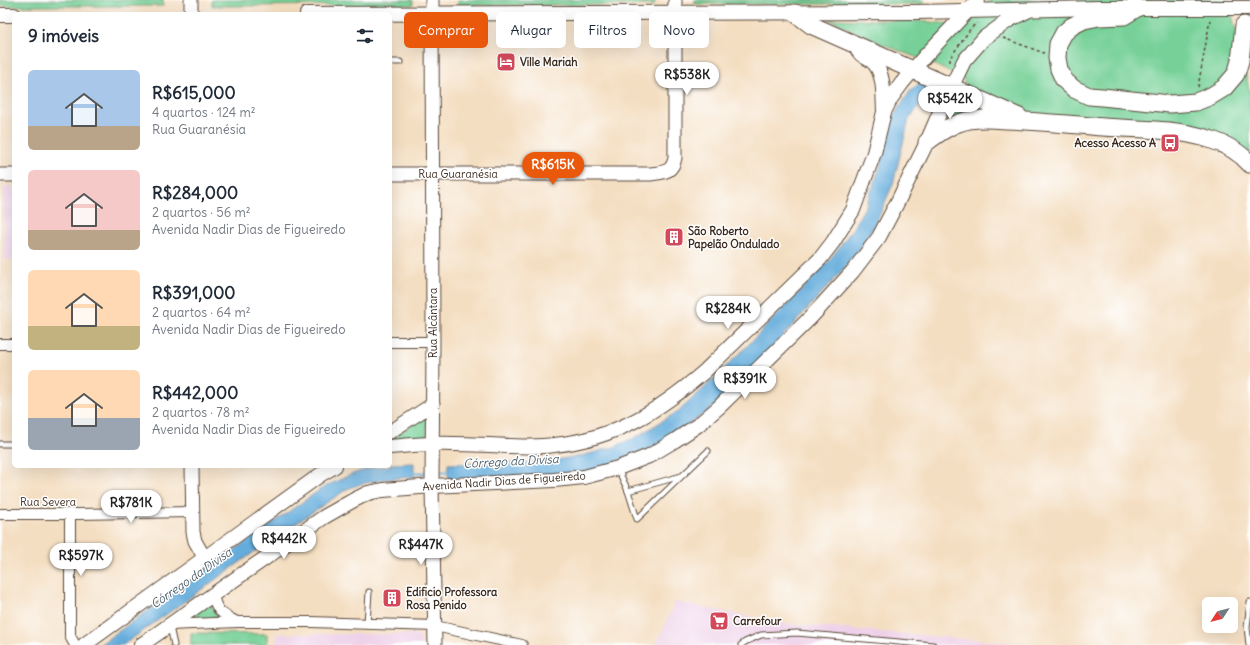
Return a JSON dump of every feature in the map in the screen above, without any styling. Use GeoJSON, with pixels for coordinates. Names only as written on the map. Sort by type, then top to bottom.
{"type":"FeatureCollection","features":[{"type":"Feature","properties":{"kind":"highway"},"geometry":{"type":"LineString","coordinates":[[1237,0],[1250,41]]}},
{"type":"Feature","properties":{"kind":"highway"},"geometry":{"type":"LineString","coordinates":[[1137,8],[1124,16],[1099,17],[1084,20],[1072,26],[1064,33],[1058,44],[1056,58],[1058,69],[1064,80],[1074,89],[1089,96],[1170,104],[1196,102],[1211,96],[1224,88],[1236,74],[1240,61],[1244,25]]}},
{"type":"Feature","properties":{"kind":"highway"},"geometry":{"type":"LineString","coordinates":[[795,13],[811,25],[1029,121]]}},
{"type":"Feature","properties":{"kind":"highway"},"geometry":{"type":"LineString","coordinates":[[927,142],[951,126],[968,120],[979,119],[1148,129],[1172,131],[1209,139],[1230,147],[1244,157],[1250,164]]}},
{"type":"Feature","properties":{"kind":"main road"},"geometry":{"type":"LineString","coordinates":[[392,447],[432,450],[554,445],[603,435],[631,423],[662,406],[705,371],[820,258],[833,242],[853,210],[874,153],[884,112],[891,98],[913,70],[978,0]]}},
{"type":"Feature","properties":{"kind":"main road"},"geometry":{"type":"LineString","coordinates":[[389,12],[432,7],[675,7],[795,13],[967,12],[1137,8],[1207,13],[1250,8]]}},
{"type":"Feature","properties":{"kind":"main road","name":"Avenida Nadir Dias de Figueiredo"},"geometry":{"type":"LineString","coordinates":[[141,645],[324,517],[368,493],[432,481],[554,480],[584,476],[618,468],[649,456],[698,425],[720,406],[811,317],[853,271],[879,237],[927,142],[964,61],[984,38],[1009,20],[1027,11]]}},
{"type":"Feature","properties":{"kind":"main road"},"geometry":{"type":"LineString","coordinates":[[0,14],[12,14]]}},
{"type":"Feature","properties":{"kind":"main road"},"geometry":{"type":"LineString","coordinates":[[855,45],[860,55],[872,62],[878,68],[882,85],[884,112]]}},
{"type":"Feature","properties":{"kind":"main road"},"geometry":{"type":"LineString","coordinates":[[84,645],[204,557],[332,468]]}},
{"type":"Feature","properties":{"kind":"street"},"geometry":{"type":"LineString","coordinates":[[190,0],[191,12]]}},
{"type":"Feature","properties":{"kind":"street","name":"Rua Alcântara"},"geometry":{"type":"LineString","coordinates":[[432,7],[432,481],[435,645]]}},
{"type":"Feature","properties":{"kind":"street","name":"Rua Guaranésia"},"geometry":{"type":"LineString","coordinates":[[392,174],[651,174],[662,173],[669,170],[673,165],[674,158],[675,7]]}},
{"type":"Feature","properties":{"kind":"street"},"geometry":{"type":"LineString","coordinates":[[0,174],[12,175]]}},
{"type":"Feature","properties":{"kind":"street"},"geometry":{"type":"LineString","coordinates":[[392,342],[433,342]]}},
{"type":"Feature","properties":{"kind":"street"},"geometry":{"type":"LineString","coordinates":[[0,344],[12,344]]}},
{"type":"Feature","properties":{"kind":"street"},"geometry":{"type":"LineString","coordinates":[[392,431],[433,404]]}},
{"type":"Feature","properties":{"kind":"street"},"geometry":{"type":"LineString","coordinates":[[192,468],[193,532],[195,541],[204,557]]}},
{"type":"Feature","properties":{"kind":"street","name":"Rua Severa"},"geometry":{"type":"LineString","coordinates":[[0,514],[192,512]]}},
{"type":"Feature","properties":{"kind":"street"},"geometry":{"type":"LineString","coordinates":[[70,514],[70,636],[75,645]]}},
{"type":"Feature","properties":{"kind":"street"},"geometry":{"type":"LineString","coordinates":[[213,594],[214,602],[220,611],[237,622]]}},
{"type":"Feature","properties":{"kind":"street"},"geometry":{"type":"LineString","coordinates":[[169,625],[237,622],[435,626],[522,645]]}},
{"type":"Feature","properties":{"kind":"lane"},"geometry":{"type":"LineString","coordinates":[[392,62],[400,62]]}},
{"type":"Feature","properties":{"kind":"lane"},"geometry":{"type":"LineString","coordinates":[[0,444],[12,444]]}},
{"type":"Feature","properties":{"kind":"lane"},"geometry":{"type":"LineString","coordinates":[[618,468],[628,491],[637,519],[708,451]]}},
{"type":"Feature","properties":{"kind":"lane"},"geometry":{"type":"LineString","coordinates":[[628,491],[681,476]]}},
{"type":"Feature","properties":{"kind":"lane"},"geometry":{"type":"LineString","coordinates":[[367,624],[369,592]]}},
{"type":"Feature","properties":{"kind":"lane"},"geometry":{"type":"LineString","coordinates":[[1249,645],[1247,627],[1250,602]]}},
{"type":"Feature","properties":{"kind":"lane"},"geometry":{"type":"LineString","coordinates":[[169,625],[174,645]]}},
{"type":"Feature","properties":{"kind":"lane"},"geometry":{"type":"LineString","coordinates":[[741,645],[744,642],[761,635],[797,633],[933,645]]}},
{"type":"Feature","properties":{"kind":"path"},"geometry":{"type":"LineString","coordinates":[[1196,102],[1194,96],[1198,86],[1209,27],[1207,13]]}},
{"type":"Feature","properties":{"kind":"path"},"geometry":{"type":"LineString","coordinates":[[950,58],[971,28],[978,22]]}},
{"type":"Feature","properties":{"kind":"path"},"geometry":{"type":"LineString","coordinates":[[1004,33],[1000,38],[1046,54]]}},
{"type":"Feature","properties":{"kind":"shaded area"},"geometry":{"type":"Polygon","coordinates":[[[4,186],[12,186],[12,260],[4,260],[4,186]]]}},
{"type":"Feature","properties":{"kind":"shaded area","name":"Carrefour"},"geometry":{"type":"Polygon","coordinates":[[[675,602],[787,624],[1037,645],[656,645],[675,602]]]}},
{"type":"Feature","properties":{"kind":"shaded area"},"geometry":{"type":"Polygon","coordinates":[[[276,634],[416,634],[421,639],[421,645],[276,645],[276,634]]]}},
{"type":"Feature","properties":{"kind":"green space"},"geometry":{"type":"Polygon","coordinates":[[[0,0],[163,0],[163,6],[0,6],[0,0]]]}},
{"type":"Feature","properties":{"kind":"green space"},"geometry":{"type":"Polygon","coordinates":[[[212,0],[413,0],[413,5],[212,6],[212,0]]]}},
{"type":"Feature","properties":{"kind":"green space"},"geometry":{"type":"Polygon","coordinates":[[[458,0],[654,0],[655,5],[458,5],[458,0]]]}},
{"type":"Feature","properties":{"kind":"green space"},"geometry":{"type":"Polygon","coordinates":[[[695,0],[924,0],[924,4],[695,4],[695,0]]]}},
{"type":"Feature","properties":{"kind":"green space"},"geometry":{"type":"Polygon","coordinates":[[[989,0],[1228,0],[1250,93],[1250,167],[1221,140],[954,119],[945,120],[965,80],[933,64],[882,44],[828,19],[916,21],[968,25],[989,0]]]}},
{"type":"Feature","properties":{"kind":"green space"},"geometry":{"type":"Polygon","coordinates":[[[427,414],[427,437],[392,441],[392,439],[427,414]]]}},
{"type":"Feature","properties":{"kind":"green space"},"geometry":{"type":"Polygon","coordinates":[[[210,602],[217,617],[187,620],[210,602]]]}},
{"type":"Feature","properties":{"kind":"green space"},"geometry":{"type":"Polygon","coordinates":[[[191,633],[267,634],[267,645],[191,645],[191,633]]]}},
{"type":"Feature","properties":{"kind":"water"},"geometry":{"type":"Polygon","coordinates":[[[921,82],[928,87],[932,95],[921,104],[909,119],[893,184],[876,223],[856,255],[783,336],[715,406],[658,446],[580,475],[448,479],[448,464],[540,462],[581,456],[614,447],[638,436],[680,410],[750,343],[828,262],[852,230],[866,205],[880,167],[893,116],[911,90],[921,82]]]}},
{"type":"Feature","properties":{"kind":"water"},"geometry":{"type":"Polygon","coordinates":[[[414,463],[414,477],[386,479],[361,484],[347,489],[280,534],[123,645],[99,645],[321,489],[363,470],[372,468],[392,468],[392,464],[414,463]]]}},
{"type":"Feature","properties":{"kind":"waterway","name":"Córrego da Divisa"},"geometry":{"type":"LineString","coordinates":[[436,472],[452,472]]}},
{"type":"Feature","properties":{"kind":"waterway","name":"Córrego da Divisa"},"geometry":{"type":"LineString","coordinates":[[410,473],[428,473]]}},
{"type":"Feature","properties":{"kind":"place","name":"Ville Mariah"},"geometry":{"type":"Point","coordinates":[506,62]}},
{"type":"Feature","properties":{"kind":"place","name":"Acesso Acesso A"},"geometry":{"type":"Point","coordinates":[1170,143]}},
{"type":"Feature","properties":{"kind":"place","name":"São Roberto Papelão Ondulado"},"geometry":{"type":"Point","coordinates":[674,237]}},
{"type":"Feature","properties":{"kind":"place","name":"Edificio Professora Rosa Penido"},"geometry":{"type":"Point","coordinates":[392,598]}},
{"type":"Feature","properties":{"kind":"place","name":"Carrefour"},"geometry":{"type":"Point","coordinates":[719,621]}}]}
